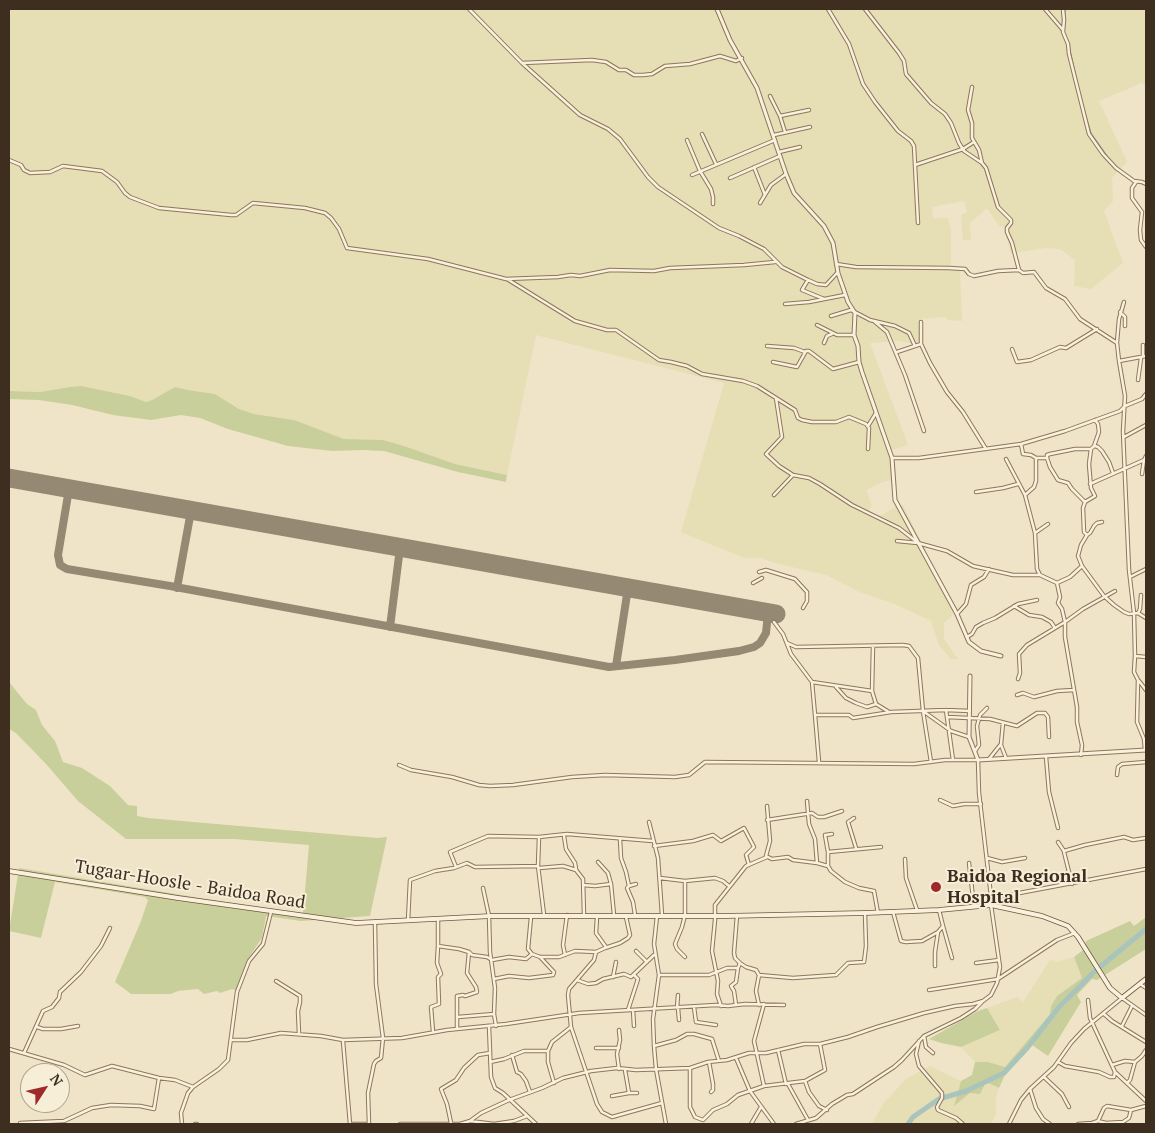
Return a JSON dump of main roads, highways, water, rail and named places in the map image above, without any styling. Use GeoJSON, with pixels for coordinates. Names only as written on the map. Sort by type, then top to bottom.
{"type":"FeatureCollection","features":[{"type":"Feature","properties":{"kind":"main road","name":"Tugaar-Hoosle - Baidoa Road"},"geometry":{"type":"LineString","coordinates":[[9,871],[270,912],[345,923],[367,924],[490,916],[715,916],[865,913],[939,910],[991,905],[1053,919],[1068,926],[1095,962],[1114,993],[1122,998],[1146,979]]}},
{"type":"Feature","properties":{"kind":"waterway"},"geometry":{"type":"LineString","coordinates":[[1064,33],[1065,9]]}},
{"type":"Feature","properties":{"kind":"waterway"},"geometry":{"type":"LineString","coordinates":[[1068,41],[1079,90]]}},
{"type":"Feature","properties":{"kind":"waterway"},"geometry":{"type":"LineString","coordinates":[[1083,106],[1091,133],[1110,160]]}},
{"type":"Feature","properties":{"kind":"waterway"},"geometry":{"type":"LineString","coordinates":[[1136,182],[1146,185]]}},
{"type":"Feature","properties":{"kind":"waterway"},"geometry":{"type":"LineString","coordinates":[[908,1124],[913,1117],[939,1099],[966,1091],[1004,1073],[1028,1047],[1059,1007],[1095,971],[1146,929]]}},
{"type":"Feature","properties":{"kind":"place","name":"Baidoa Regional Hospital"},"geometry":{"type":"Point","coordinates":[936,887]}}]}
